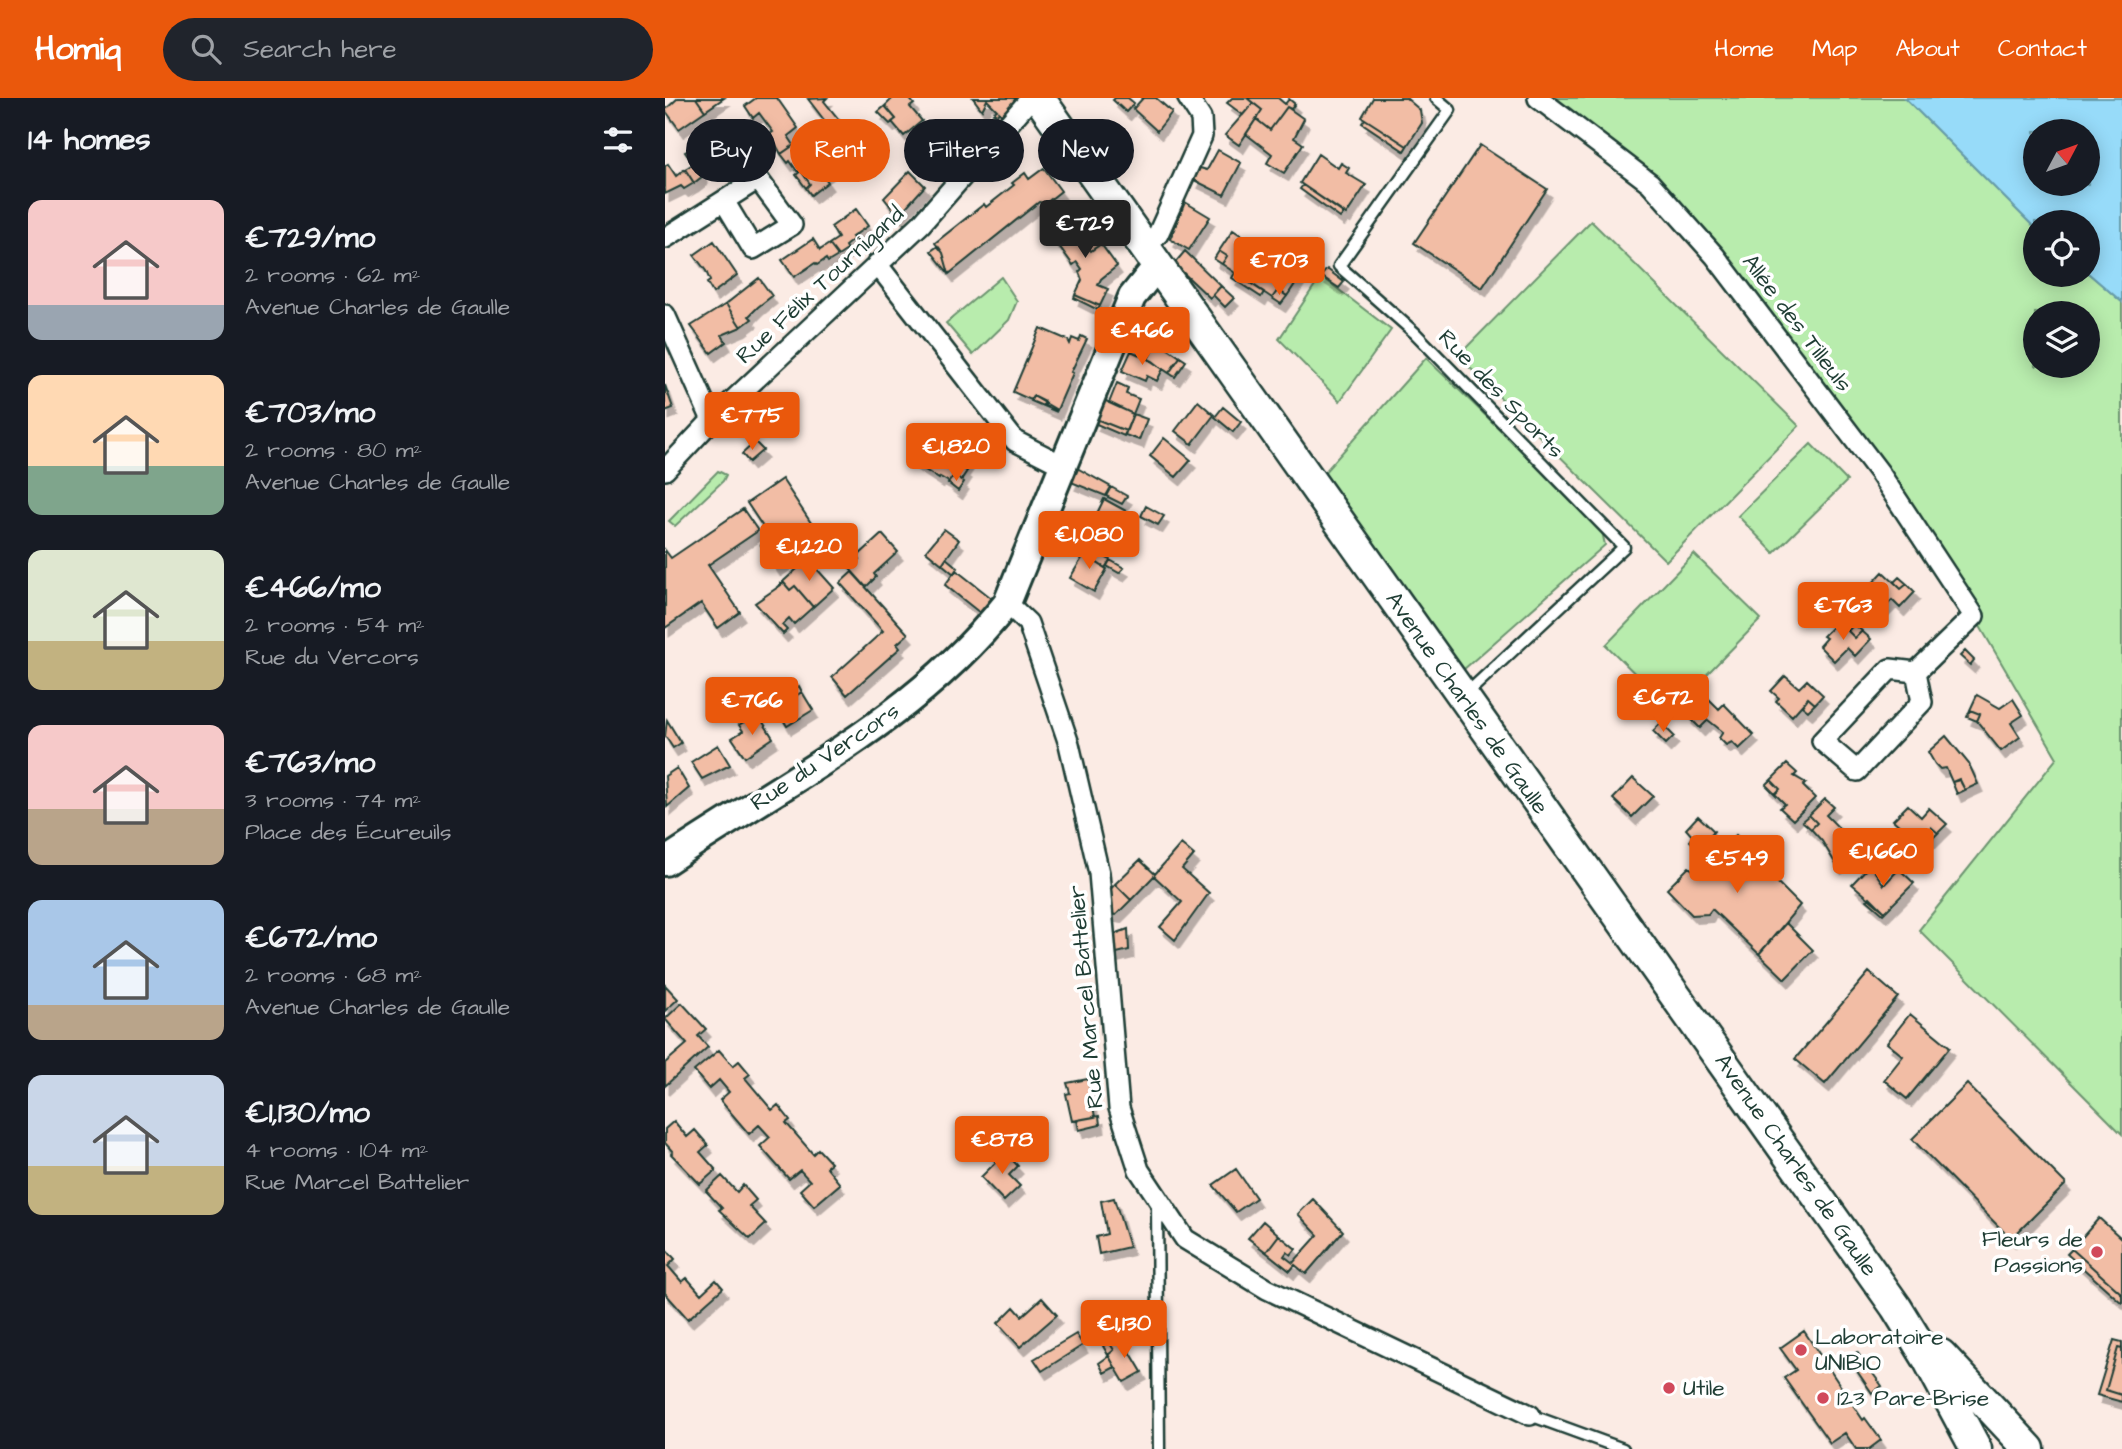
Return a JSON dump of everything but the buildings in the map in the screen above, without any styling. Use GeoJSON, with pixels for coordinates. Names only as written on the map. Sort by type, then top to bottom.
{"type":"FeatureCollection","features":[{"type":"Feature","properties":{"kind":"main road","name":"Avenue Charles de Gaulle"},"geometry":{"type":"LineString","coordinates":[[1039,98],[1896,1307],[1941,1382],[1976,1449]]}},
{"type":"Feature","properties":{"kind":"main road","name":"Avenue Charles de Gaulle"},"geometry":{"type":"LineString","coordinates":[[1896,1307],[2029,1449]]}},
{"type":"Feature","properties":{"kind":"street","name":"Rue Félix Tournigand"},"geometry":{"type":"LineString","coordinates":[[665,470],[712,420],[921,224],[1031,98]]}},
{"type":"Feature","properties":{"kind":"street","name":"Allée des Tilleuls"},"geometry":{"type":"LineString","coordinates":[[1538,98],[1650,183],[1715,256],[1879,472],[1974,616],[1916,673]]}},
{"type":"Feature","properties":{"kind":"street"},"geometry":{"type":"LineString","coordinates":[[1151,256],[1158,234],[1202,136],[1201,118],[1194,99]]}},
{"type":"Feature","properties":{"kind":"street"},"geometry":{"type":"LineString","coordinates":[[665,238],[724,201]]}},
{"type":"Feature","properties":{"kind":"street","name":"Rue du Vercors"},"geometry":{"type":"LineString","coordinates":[[665,862],[881,725],[979,638],[1007,603],[1151,256]]}},
{"type":"Feature","properties":{"kind":"street"},"geometry":{"type":"LineString","coordinates":[[877,264],[1015,441],[1062,465]]}},
{"type":"Feature","properties":{"kind":"street"},"geometry":{"type":"LineString","coordinates":[[665,315],[712,420]]}},
{"type":"Feature","properties":{"kind":"street","name":"Rue Marcel Battelier"},"geometry":{"type":"LineString","coordinates":[[1007,603],[1028,623],[1069,744],[1100,873],[1119,1108],[1139,1170],[1185,1240],[1267,1289],[1530,1415]]}},
{"type":"Feature","properties":{"kind":"street"},"geometry":{"type":"LineString","coordinates":[[1891,669],[1916,673],[1922,702],[1857,771],[1822,741],[1891,669]]}},
{"type":"Feature","properties":{"kind":"lane","name":"Rue des Sports"},"geometry":{"type":"LineString","coordinates":[[1436,98],[1450,110],[1339,266],[1415,333],[1624,547],[1463,697]]}},
{"type":"Feature","properties":{"kind":"lane"},"geometry":{"type":"LineString","coordinates":[[1157,1197],[1159,1449]]}},
{"type":"Feature","properties":{"kind":"lane","name":"Rue Marcel Battelier"},"geometry":{"type":"LineString","coordinates":[[1530,1415],[1623,1449]]}},
{"type":"Feature","properties":{"kind":"green space"},"geometry":{"type":"Polygon","coordinates":[[[1538,98],[1905,98],[2023,216],[2023,287],[2100,287],[2100,283],[2122,302],[2122,1134],[1919,930],[2057,758],[1974,616],[1885,481],[1650,183],[1538,98]]]}},
{"type":"Feature","properties":{"kind":"green space"},"geometry":{"type":"Polygon","coordinates":[[[1591,221],[1799,426],[1666,561],[1458,356],[1591,221]]]}},
{"type":"Feature","properties":{"kind":"green space"},"geometry":{"type":"Polygon","coordinates":[[[1321,276],[1391,330],[1340,401],[1279,339],[1321,276]]]}},
{"type":"Feature","properties":{"kind":"green space"},"geometry":{"type":"Polygon","coordinates":[[[1001,277],[1017,301],[1009,320],[973,355],[946,323],[1001,277]]]}},
{"type":"Feature","properties":{"kind":"green space"},"geometry":{"type":"Polygon","coordinates":[[[1426,358],[1601,527],[1605,545],[1463,670],[1322,475],[1426,358]]]}},
{"type":"Feature","properties":{"kind":"green space"},"geometry":{"type":"Polygon","coordinates":[[[1811,444],[1847,481],[1774,553],[1738,516],[1811,444]]]}},
{"type":"Feature","properties":{"kind":"green space"},"geometry":{"type":"Polygon","coordinates":[[[718,471],[726,475],[723,481],[675,526],[669,521],[718,471]]]}},
{"type":"Feature","properties":{"kind":"green space"},"geometry":{"type":"Polygon","coordinates":[[[1694,554],[1761,619],[1672,710],[1606,645],[1694,554]]]}},
{"type":"Feature","properties":{"kind":"water"},"geometry":{"type":"Polygon","coordinates":[[[1905,98],[2122,98],[2122,302],[2100,283],[2100,210],[2023,210],[2023,216],[1905,98]]]}},
{"type":"Feature","properties":{"kind":"place","name":"Fleurs de Passions"},"geometry":{"type":"Point","coordinates":[2097,1252]}},
{"type":"Feature","properties":{"kind":"place","name":"Laboratoire UNIBIO"},"geometry":{"type":"Point","coordinates":[1801,1350]}},
{"type":"Feature","properties":{"kind":"place","name":"Utile"},"geometry":{"type":"Point","coordinates":[1669,1388]}},
{"type":"Feature","properties":{"kind":"place","name":"123 Pare-Brise"},"geometry":{"type":"Point","coordinates":[1823,1398]}}]}
